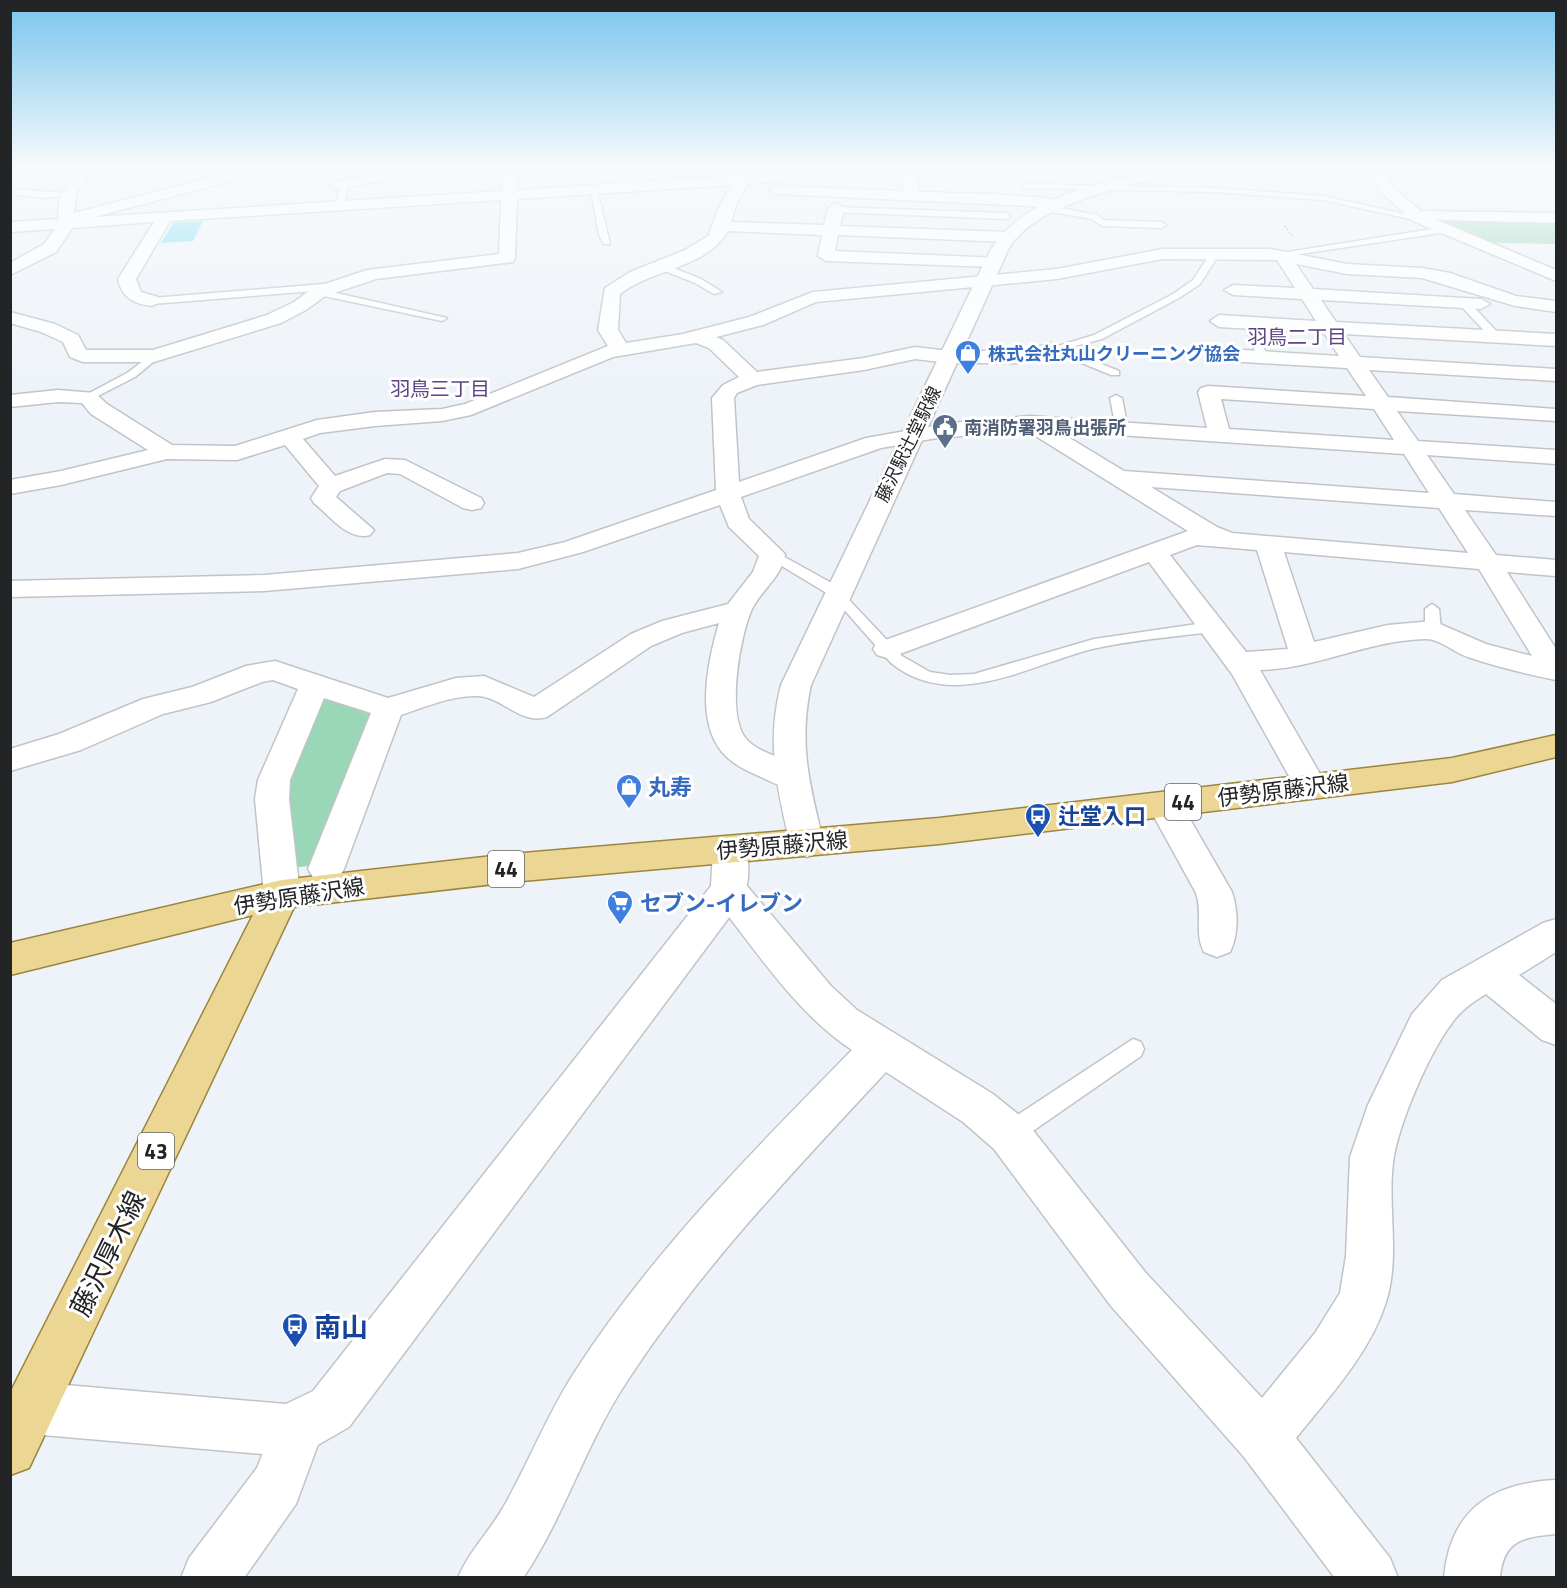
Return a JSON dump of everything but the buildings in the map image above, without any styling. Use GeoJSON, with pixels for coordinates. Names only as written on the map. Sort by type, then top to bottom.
{"type":"FeatureCollection","features":[{"type":"Feature","properties":{"kind":"main road","name":"伊勢原藤沢線"},"geometry":{"type":"LineString","coordinates":[[10,959],[282,894],[512,868],[729,870],[807,844],[1452,770],[1557,746]]}},
{"type":"Feature","properties":{"kind":"main road","name":"藤沢厚木線"},"geometry":{"type":"LineString","coordinates":[[21,1429],[282,894]]}},
{"type":"Feature","properties":{"kind":"street"},"geometry":{"type":"LineString","coordinates":[[10,270],[50,248],[55,241]]}},
{"type":"Feature","properties":{"kind":"street"},"geometry":{"type":"LineString","coordinates":[[150,241],[127,279],[134,296],[143,301],[152,301]]}},
{"type":"Feature","properties":{"kind":"street"},"geometry":{"type":"LineString","coordinates":[[10,317],[48,328],[71,339],[77,353],[83,356],[154,356],[274,320],[327,289],[384,271],[507,258],[507,241]]}},
{"type":"Feature","properties":{"kind":"street"},"geometry":{"type":"LineString","coordinates":[[620,350],[608,330],[611,292],[626,278],[697,250],[712,241]]}},
{"type":"Feature","properties":{"kind":"street"},"geometry":{"type":"LineString","coordinates":[[829,241],[826,256],[989,272],[1057,274],[1162,254],[1215,253],[1283,256],[1347,269],[1444,277],[1485,293],[1515,301],[1557,306]]}},
{"type":"Feature","properties":{"kind":"street","name":"藤沢駅辻堂駅線"},"geometry":{"type":"LineString","coordinates":[[807,844],[792,778],[786,735],[792,701],[837,593],[914,433],[1001,241]]}},
{"type":"Feature","properties":{"kind":"street"},"geometry":{"type":"LineString","coordinates":[[1471,241],[1557,276]]}},
{"type":"Feature","properties":{"kind":"street"},"geometry":{"type":"LineString","coordinates":[[1283,256],[1488,563],[1556,670]]}},
{"type":"Feature","properties":{"kind":"street"},"geometry":{"type":"LineString","coordinates":[[10,488],[166,452],[237,453],[317,427],[375,419],[441,415],[471,409],[608,352],[696,336],[756,321],[813,297],[989,272]]}},
{"type":"Feature","properties":{"kind":"street"},"geometry":{"type":"LineString","coordinates":[[1233,290],[1472,304]]}},
{"type":"Feature","properties":{"kind":"street"},"geometry":{"type":"LineString","coordinates":[[1220,321],[1557,340]]}},
{"type":"Feature","properties":{"kind":"street"},"geometry":{"type":"LineString","coordinates":[[696,336],[716,344],[752,379]]}},
{"type":"Feature","properties":{"kind":"street"},"geometry":{"type":"LineString","coordinates":[[792,778],[733,744],[725,731],[723,675],[738,610],[772,564],[772,554],[738,522],[728,493],[723,398],[730,389],[752,379],[864,364],[915,354],[949,357],[1020,357],[1053,349]]}},
{"type":"Feature","properties":{"kind":"street"},"geometry":{"type":"LineString","coordinates":[[1227,356],[1557,375]]}},
{"type":"Feature","properties":{"kind":"street"},"geometry":{"type":"LineString","coordinates":[[1220,435],[1208,392],[1557,415]]}},
{"type":"Feature","properties":{"kind":"street"},"geometry":{"type":"LineString","coordinates":[[10,401],[58,396],[88,397],[99,410],[166,452]]}},
{"type":"Feature","properties":{"kind":"street"},"geometry":{"type":"LineString","coordinates":[[1029,423],[1122,478],[1210,537]]}},
{"type":"Feature","properties":{"kind":"street"},"geometry":{"type":"LineString","coordinates":[[10,589],[264,584],[518,561],[574,547],[820,459],[914,433],[1029,423],[1557,457]]}},
{"type":"Feature","properties":{"kind":"street"},"geometry":{"type":"LineString","coordinates":[[290,437],[331,486]]}},
{"type":"Feature","properties":{"kind":"street"},"geometry":{"type":"LineString","coordinates":[[361,530],[323,498],[331,486],[385,466],[405,467],[472,503]]}},
{"type":"Feature","properties":{"kind":"street"},"geometry":{"type":"LineString","coordinates":[[1122,478],[1557,509]]}},
{"type":"Feature","properties":{"kind":"street"},"geometry":{"type":"LineString","coordinates":[[887,649],[1155,553],[1210,537],[1268,544],[1557,568]]}},
{"type":"Feature","properties":{"kind":"street"},"geometry":{"type":"LineString","coordinates":[[1268,544],[1304,653]]}},
{"type":"Feature","properties":{"kind":"street"},"geometry":{"type":"LineString","coordinates":[[1155,553],[1239,661],[1311,786]]}},
{"type":"Feature","properties":{"kind":"street"},"geometry":{"type":"LineString","coordinates":[[10,760],[70,742],[154,706],[200,695],[256,673],[275,670],[363,702],[388,708],[471,685],[484,686],[536,710],[641,640],[672,627],[738,610]]}},
{"type":"Feature","properties":{"kind":"street"},"geometry":{"type":"LineString","coordinates":[[1239,661],[1288,660],[1304,653],[1388,634],[1432,620],[1476,650],[1556,670]]}},
{"type":"Feature","properties":{"kind":"street"},"geometry":{"type":"LineString","coordinates":[[282,894],[273,799],[274,780],[315,684]]}},
{"type":"Feature","properties":{"kind":"street"},"geometry":{"type":"LineString","coordinates":[[326,869],[388,708]]}},
{"type":"Feature","properties":{"kind":"street"},"geometry":{"type":"LineString","coordinates":[[1164,804],[1214,892],[1218,904],[1217,941]]}},
{"type":"Feature","properties":{"kind":"street"},"geometry":{"type":"LineString","coordinates":[[21,1429],[298,1428],[331,1409],[729,870],[817,998],[843,1022],[881,1048],[922,1070],[978,1108],[1009,1134],[1128,1288],[1263,1438],[1370,1578]]}},
{"type":"Feature","properties":{"kind":"street"},"geometry":{"type":"LineString","coordinates":[[1263,1438],[1333,1350],[1363,1300],[1369,1256],[1372,1157],[1389,1105],[1426,1027],[1439,1009],[1456,992],[1487,972],[1557,934]]}},
{"type":"Feature","properties":{"kind":"street"},"geometry":{"type":"LineString","coordinates":[[1487,972],[1557,1027]]}},
{"type":"Feature","properties":{"kind":"street"},"geometry":{"type":"LineString","coordinates":[[495,1574],[516,1538],[573,1422],[648,1306],[700,1241],[774,1157],[881,1048]]}},
{"type":"Feature","properties":{"kind":"street"},"geometry":{"type":"LineString","coordinates":[[209,1578],[277,1485],[298,1428]]}},
{"type":"Feature","properties":{"kind":"street"},"geometry":{"type":"LineString","coordinates":[[1472,1578],[1473,1561],[1482,1537],[1499,1522],[1521,1512],[1557,1507]]}},
{"type":"Feature","properties":{"kind":"lane"},"geometry":{"type":"LineString","coordinates":[[1283,256],[1281,254],[1359,241]]}},
{"type":"Feature","properties":{"kind":"lane"},"geometry":{"type":"LineString","coordinates":[[1053,349],[1107,333],[1176,296],[1197,282],[1215,253]]}},
{"type":"Feature","properties":{"kind":"lane"},"geometry":{"type":"LineString","coordinates":[[658,265],[698,281],[717,292]]}},
{"type":"Feature","properties":{"kind":"lane"},"geometry":{"type":"LineString","coordinates":[[152,301],[327,289],[442,318]]}},
{"type":"Feature","properties":{"kind":"lane"},"geometry":{"type":"LineString","coordinates":[[1472,304],[1495,336]]}},
{"type":"Feature","properties":{"kind":"lane"},"geometry":{"type":"LineString","coordinates":[[1248,322],[1263,358]]}},
{"type":"Feature","properties":{"kind":"lane"},"geometry":{"type":"LineString","coordinates":[[1053,349],[1115,373]]}},
{"type":"Feature","properties":{"kind":"lane"},"geometry":{"type":"LineString","coordinates":[[88,397],[131,375],[154,356]]}},
{"type":"Feature","properties":{"kind":"lane"},"geometry":{"type":"LineString","coordinates":[[1116,398],[1122,429]]}},
{"type":"Feature","properties":{"kind":"lane"},"geometry":{"type":"LineString","coordinates":[[772,554],[837,593],[905,667],[917,673],[956,680],[977,679],[1093,644],[1211,627]]}},
{"type":"Feature","properties":{"kind":"lane"},"geometry":{"type":"LineString","coordinates":[[1009,1134],[1133,1049]]}},
{"type":"Feature","properties":{"kind":"green space"},"geometry":{"type":"Polygon","coordinates":[[[1486,241],[1556,241],[1556,244],[1486,241]]]}},
{"type":"Feature","properties":{"kind":"green space"},"geometry":{"type":"Polygon","coordinates":[[[320,696],[377,717],[315,865],[292,868],[285,795],[320,696]]]}},
{"type":"Feature","properties":{"kind":"water"},"geometry":{"type":"Polygon","coordinates":[[[162,241],[191,241],[161,243],[162,241]]]}},
{"type":"Feature","properties":{"kind":"place","name":"株式会社丸山クリーニング協会"},"geometry":{"type":"Point","coordinates":[968,376]}},
{"type":"Feature","properties":{"kind":"place","name":"南消防署羽鳥出張所"},"geometry":{"type":"Point","coordinates":[945,450]}},
{"type":"Feature","properties":{"kind":"place","name":"丸寿"},"geometry":{"type":"Point","coordinates":[629,810]}},
{"type":"Feature","properties":{"kind":"place","name":"辻堂入口"},"geometry":{"type":"Point","coordinates":[1038,839]}},
{"type":"Feature","properties":{"kind":"place","name":"セブン-イレブン"},"geometry":{"type":"Point","coordinates":[620,926]}},
{"type":"Feature","properties":{"kind":"place","name":"南山"},"geometry":{"type":"Point","coordinates":[295,1349]}},
{"type":"Feature","properties":{"kind":"district","name":"羽鳥二丁目"},"geometry":{"type":"Point","coordinates":[1297,336]}},
{"type":"Feature","properties":{"kind":"district","name":"羽鳥三丁目"},"geometry":{"type":"Point","coordinates":[440,388]}}]}
